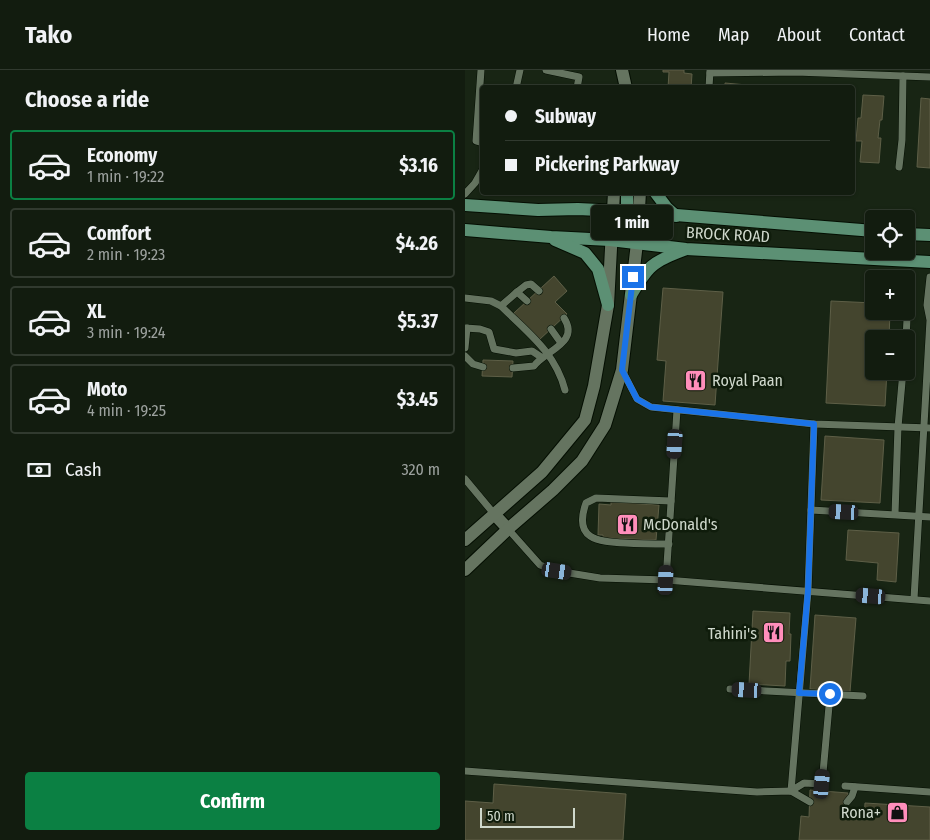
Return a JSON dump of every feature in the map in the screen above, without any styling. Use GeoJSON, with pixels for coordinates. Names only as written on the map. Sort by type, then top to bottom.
{"type":"FeatureCollection","features":[{"type":"Feature","properties":{"kind":"main road"},"geometry":{"type":"LineString","coordinates":[[628,195],[633,212]]}},
{"type":"Feature","properties":{"kind":"main road"},"geometry":{"type":"LineString","coordinates":[[657,195],[676,216]]}},
{"type":"Feature","properties":{"kind":"main road","name":"BROCK ROAD"},"geometry":{"type":"LineString","coordinates":[[465,205],[538,210],[578,209],[633,212],[865,230]]}},
{"type":"Feature","properties":{"kind":"main road","name":"BROCK ROAD"},"geometry":{"type":"LineString","coordinates":[[465,230],[611,240],[686,249],[930,262]]}},
{"type":"Feature","properties":{"kind":"main road"},"geometry":{"type":"LineString","coordinates":[[915,234],[930,235]]}},
{"type":"Feature","properties":{"kind":"main road"},"geometry":{"type":"LineString","coordinates":[[551,237],[585,253],[598,269],[608,305]]}},
{"type":"Feature","properties":{"kind":"main road"},"geometry":{"type":"LineString","coordinates":[[631,295],[645,272],[660,259],[686,249]]}},
{"type":"Feature","properties":{"kind":"street"},"geometry":{"type":"LineString","coordinates":[[622,70],[625,85]]}},
{"type":"Feature","properties":{"kind":"street"},"geometry":{"type":"LineString","coordinates":[[465,540],[542,472],[585,420],[594,386],[608,305],[614,195]]}},
{"type":"Feature","properties":{"kind":"street"},"geometry":{"type":"LineString","coordinates":[[465,570],[582,461],[605,425],[622,370],[637,243],[633,212],[638,195]]}},
{"type":"Feature","properties":{"kind":"street"},"geometry":{"type":"LineString","coordinates":[[495,515],[509,529]]}},
{"type":"Feature","properties":{"kind":"lane"},"geometry":{"type":"LineString","coordinates":[[480,142],[476,141],[481,70]]}},
{"type":"Feature","properties":{"kind":"lane"},"geometry":{"type":"LineString","coordinates":[[517,85],[520,70]]}},
{"type":"Feature","properties":{"kind":"lane"},"geometry":{"type":"LineString","coordinates":[[547,70],[579,78],[578,85]]}},
{"type":"Feature","properties":{"kind":"lane"},"geometry":{"type":"LineString","coordinates":[[709,85],[710,72],[840,72],[930,77]]}},
{"type":"Feature","properties":{"kind":"lane"},"geometry":{"type":"LineString","coordinates":[[899,167],[902,140],[903,76]]}},
{"type":"Feature","properties":{"kind":"lane"},"geometry":{"type":"LineString","coordinates":[[465,194],[480,174]]}},
{"type":"Feature","properties":{"kind":"lane"},"geometry":{"type":"LineString","coordinates":[[914,599],[927,428],[930,320],[927,306],[930,277]]}},
{"type":"Feature","properties":{"kind":"lane"},"geometry":{"type":"LineString","coordinates":[[501,306],[525,285],[531,284],[539,291]]}},
{"type":"Feature","properties":{"kind":"lane"},"geometry":{"type":"LineString","coordinates":[[517,292],[527,301]]}},
{"type":"Feature","properties":{"kind":"lane"},"geometry":{"type":"LineString","coordinates":[[465,298],[491,301],[501,306],[549,355],[560,374],[565,390]]}},
{"type":"Feature","properties":{"kind":"lane"},"geometry":{"type":"LineString","coordinates":[[513,368],[534,366],[541,357],[549,355],[561,343],[569,334],[569,327],[563,318]]}},
{"type":"Feature","properties":{"kind":"lane"},"geometry":{"type":"LineString","coordinates":[[465,348],[466,328],[480,329],[489,332],[494,349],[516,353],[531,351],[541,357]]}},
{"type":"Feature","properties":{"kind":"lane"},"geometry":{"type":"LineString","coordinates":[[551,329],[561,343]]}},
{"type":"Feature","properties":{"kind":"lane"},"geometry":{"type":"LineString","coordinates":[[465,356],[473,364],[483,367]]}},
{"type":"Feature","properties":{"kind":"lane"},"geometry":{"type":"LineString","coordinates":[[622,370],[637,399],[651,407],[814,424],[927,428]]}},
{"type":"Feature","properties":{"kind":"lane"},"geometry":{"type":"LineString","coordinates":[[895,514],[898,427],[902,380]]}},
{"type":"Feature","properties":{"kind":"lane"},"geometry":{"type":"LineString","coordinates":[[666,580],[677,410]]}},
{"type":"Feature","properties":{"kind":"lane"},"geometry":{"type":"LineString","coordinates":[[791,791],[808,591],[814,424]]}},
{"type":"Feature","properties":{"kind":"lane"},"geometry":{"type":"LineString","coordinates":[[465,479],[495,515]]}},
{"type":"Feature","properties":{"kind":"lane"},"geometry":{"type":"LineString","coordinates":[[669,544],[601,542],[591,537],[583,527],[583,511],[586,503],[596,498],[671,501]]}},
{"type":"Feature","properties":{"kind":"lane"},"geometry":{"type":"LineString","coordinates":[[811,510],[930,517]]}},
{"type":"Feature","properties":{"kind":"lane"},"geometry":{"type":"LineString","coordinates":[[509,529],[540,565],[557,571],[600,578],[666,580],[930,601]]}},
{"type":"Feature","properties":{"kind":"lane"},"geometry":{"type":"LineString","coordinates":[[730,689],[863,696]]}},
{"type":"Feature","properties":{"kind":"lane"},"geometry":{"type":"LineString","coordinates":[[791,791],[803,783],[822,784],[830,694]]}},
{"type":"Feature","properties":{"kind":"lane"},"geometry":{"type":"LineString","coordinates":[[465,771],[757,792],[791,791],[810,802]]}},
{"type":"Feature","properties":{"kind":"lane"},"geometry":{"type":"LineString","coordinates":[[845,786],[930,792]]}},
{"type":"Feature","properties":{"kind":"lane"},"geometry":{"type":"LineString","coordinates":[[847,802],[852,796],[855,787]]}},
{"type":"Feature","properties":{"kind":"building"},"geometry":{"type":"Polygon","coordinates":[[[663,70],[684,70],[684,73],[692,74],[691,85],[668,85],[669,72],[663,72],[663,70]]]}},
{"type":"Feature","properties":{"kind":"building"},"geometry":{"type":"Polygon","coordinates":[[[725,83],[747,85],[725,85],[725,83]]]}},
{"type":"Feature","properties":{"kind":"building"},"geometry":{"type":"Polygon","coordinates":[[[863,95],[884,96],[878,138],[881,138],[879,163],[860,162],[862,141],[856,141],[863,95]]]}},
{"type":"Feature","properties":{"kind":"building"},"geometry":{"type":"Polygon","coordinates":[[[921,98],[930,99],[930,168],[917,167],[921,98]]]}},
{"type":"Feature","properties":{"kind":"building"},"geometry":{"type":"Polygon","coordinates":[[[554,276],[567,291],[555,302],[567,314],[539,340],[514,313],[554,276]]]}},
{"type":"Feature","properties":{"kind":"building"},"geometry":{"type":"Polygon","coordinates":[[[663,288],[723,292],[715,405],[663,401],[666,361],[657,360],[663,288]]]}},
{"type":"Feature","properties":{"kind":"building"},"geometry":{"type":"Polygon","coordinates":[[[831,301],[865,303],[865,320],[890,320],[889,330],[865,330],[865,380],[886,380],[885,406],[826,403],[831,301]]]}},
{"type":"Feature","properties":{"kind":"building"},"geometry":{"type":"Polygon","coordinates":[[[483,360],[513,361],[512,377],[482,376],[483,360]]]}},
{"type":"Feature","properties":{"kind":"building"},"geometry":{"type":"Polygon","coordinates":[[[825,436],[884,440],[880,503],[821,500],[825,436]]]}},
{"type":"Feature","properties":{"kind":"building","name":"McDonald's"},"geometry":{"type":"Polygon","coordinates":[[[611,502],[659,505],[656,540],[603,538],[603,535],[598,535],[599,504],[611,505],[611,502]]]}},
{"type":"Feature","properties":{"kind":"building"},"geometry":{"type":"Polygon","coordinates":[[[848,530],[899,533],[896,582],[877,580],[878,563],[846,560],[848,530]]]}},
{"type":"Feature","properties":{"kind":"building"},"geometry":{"type":"Polygon","coordinates":[[[753,611],[790,613],[790,661],[786,661],[785,686],[749,684],[753,611]]]}},
{"type":"Feature","properties":{"kind":"building"},"geometry":{"type":"Polygon","coordinates":[[[815,615],[856,618],[850,692],[810,689],[815,615]]]}},
{"type":"Feature","properties":{"kind":"building"},"geometry":{"type":"Polygon","coordinates":[[[494,784],[626,794],[623,840],[465,840],[465,801],[493,803],[494,784]]]}},
{"type":"Feature","properties":{"kind":"building","name":"Rona+"},"geometry":{"type":"Polygon","coordinates":[[[810,790],[848,793],[846,819],[864,820],[865,803],[930,807],[930,840],[799,840],[801,816],[809,817],[810,790]]]}},
{"type":"Feature","properties":{"kind":"place","name":"Royal Paan"},"geometry":{"type":"Point","coordinates":[696,380]}},
{"type":"Feature","properties":{"kind":"place","name":"McDonald's"},"geometry":{"type":"Point","coordinates":[627,524]}},
{"type":"Feature","properties":{"kind":"place","name":"Tahini's"},"geometry":{"type":"Point","coordinates":[773,633]}},
{"type":"Feature","properties":{"kind":"place","name":"Rona+"},"geometry":{"type":"Point","coordinates":[897,812]}},
{"type":"Feature","properties":{"kind":"route"},"geometry":{"type":"LineString","coordinates":[[633,277],[622,370],[637,399],[651,407],[814,424],[808,591],[799,693],[830,694]]}}]}
